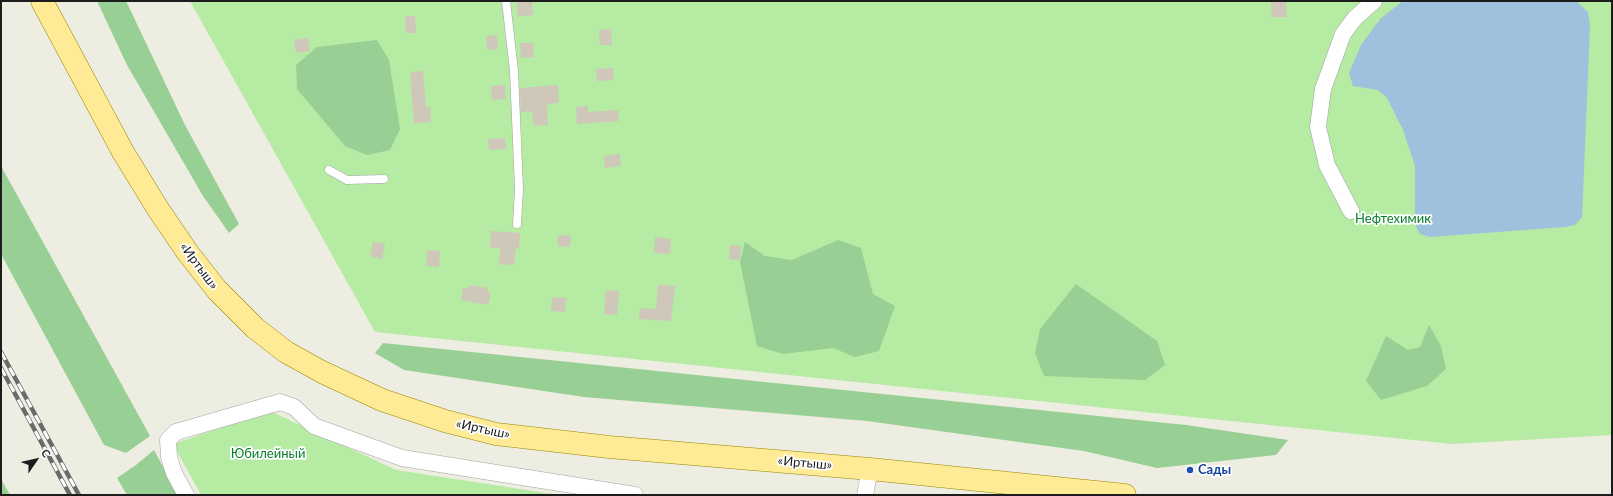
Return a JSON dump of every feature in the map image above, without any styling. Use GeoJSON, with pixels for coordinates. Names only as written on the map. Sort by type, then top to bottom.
{"type":"FeatureCollection","features":[{"type":"Feature","properties":{"kind":"main road","name":"«Иртыш»"},"geometry":{"type":"LineString","coordinates":[[42,1],[123,152],[158,209],[188,253],[217,290],[249,323],[286,352],[322,372],[382,400],[445,421],[496,434],[609,447],[870,468],[1124,495]]}},
{"type":"Feature","properties":{"kind":"street"},"geometry":{"type":"LineString","coordinates":[[1350,211],[1327,165],[1318,127],[1323,90],[1343,34],[1355,18],[1374,1]]}},
{"type":"Feature","properties":{"kind":"street"},"geometry":{"type":"LineString","coordinates":[[186,495],[174,473],[169,457],[168,440],[176,432],[280,402],[294,407],[314,426],[402,458],[635,495]]}},
{"type":"Feature","properties":{"kind":"street"},"geometry":{"type":"LineString","coordinates":[[865,495],[870,468]]}},
{"type":"Feature","properties":{"kind":"lane"},"geometry":{"type":"LineString","coordinates":[[506,1],[514,71],[519,189],[517,224]]}},
{"type":"Feature","properties":{"kind":"lane"},"geometry":{"type":"LineString","coordinates":[[329,170],[347,180],[384,179]]}},
{"type":"Feature","properties":{"kind":"green space"},"geometry":{"type":"Polygon","coordinates":[[[97,1],[126,1],[185,125],[239,224],[229,233],[203,196],[127,65],[97,1]]]}},
{"type":"Feature","properties":{"kind":"green space","name":"Нефтехимик"},"geometry":{"type":"Polygon","coordinates":[[[190,1],[1612,1],[1612,435],[1452,444],[375,332],[190,1]]]}},
{"type":"Feature","properties":{"kind":"green space"},"geometry":{"type":"Polygon","coordinates":[[[377,40],[389,60],[400,129],[390,150],[367,155],[345,146],[297,89],[296,65],[317,47],[377,40]]]}},
{"type":"Feature","properties":{"kind":"green space"},"geometry":{"type":"Polygon","coordinates":[[[1,166],[150,436],[126,453],[104,445],[1,254],[1,166]]]}},
{"type":"Feature","properties":{"kind":"green space"},"geometry":{"type":"Polygon","coordinates":[[[838,240],[861,248],[873,294],[895,306],[879,351],[855,357],[833,348],[783,354],[757,346],[740,262],[745,242],[765,256],[792,260],[838,240]]]}},
{"type":"Feature","properties":{"kind":"green space"},"geometry":{"type":"Polygon","coordinates":[[[1076,284],[1157,341],[1165,365],[1145,380],[1044,376],[1035,353],[1040,329],[1076,284]]]}},
{"type":"Feature","properties":{"kind":"green space"},"geometry":{"type":"Polygon","coordinates":[[[1429,325],[1441,346],[1446,369],[1427,386],[1381,400],[1366,381],[1386,336],[1408,350],[1420,347],[1429,325]]]}},
{"type":"Feature","properties":{"kind":"green space"},"geometry":{"type":"Polygon","coordinates":[[[383,343],[1186,425],[1288,440],[1276,455],[1157,468],[1084,451],[867,421],[584,397],[404,370],[375,353],[383,343]]]}},
{"type":"Feature","properties":{"kind":"green space","name":"Юбилейный"},"geometry":{"type":"Polygon","coordinates":[[[270,411],[396,470],[559,495],[201,495],[173,444],[270,411]]]}},
{"type":"Feature","properties":{"kind":"green space"},"geometry":{"type":"Polygon","coordinates":[[[154,450],[178,495],[127,495],[117,478],[154,450]]]}},
{"type":"Feature","properties":{"kind":"green space"},"geometry":{"type":"Polygon","coordinates":[[[1,479],[10,495],[1,495],[1,479]]]}},
{"type":"Feature","properties":{"kind":"water"},"geometry":{"type":"Polygon","coordinates":[[[1403,1],[1576,1],[1588,12],[1590,26],[1582,217],[1575,225],[1430,237],[1420,234],[1415,224],[1415,166],[1403,130],[1387,98],[1378,90],[1353,86],[1349,73],[1361,45],[1380,19],[1403,1]]]}},
{"type":"Feature","properties":{"kind":"building"},"geometry":{"type":"Polygon","coordinates":[[[532,1],[533,15],[518,16],[517,2],[532,1]]]}},
{"type":"Feature","properties":{"kind":"building"},"geometry":{"type":"Polygon","coordinates":[[[1286,1],[1287,17],[1272,17],[1271,2],[1286,1]]]}},
{"type":"Feature","properties":{"kind":"building"},"geometry":{"type":"Polygon","coordinates":[[[405,16],[415,16],[416,33],[406,33],[405,16]]]}},
{"type":"Feature","properties":{"kind":"building"},"geometry":{"type":"Polygon","coordinates":[[[611,29],[612,45],[600,45],[599,30],[611,29]]]}},
{"type":"Feature","properties":{"kind":"building"},"geometry":{"type":"Polygon","coordinates":[[[497,35],[498,49],[487,50],[486,36],[497,35]]]}},
{"type":"Feature","properties":{"kind":"building"},"geometry":{"type":"Polygon","coordinates":[[[308,38],[310,51],[296,53],[294,40],[308,38]]]}},
{"type":"Feature","properties":{"kind":"building"},"geometry":{"type":"Polygon","coordinates":[[[520,43],[533,43],[534,57],[521,58],[520,43]]]}},
{"type":"Feature","properties":{"kind":"building"},"geometry":{"type":"Polygon","coordinates":[[[613,68],[614,80],[597,81],[596,69],[613,68]]]}},
{"type":"Feature","properties":{"kind":"building"},"geometry":{"type":"Polygon","coordinates":[[[423,71],[426,107],[430,107],[431,122],[414,123],[410,72],[423,71]]]}},
{"type":"Feature","properties":{"kind":"building"},"geometry":{"type":"Polygon","coordinates":[[[505,85],[506,99],[492,100],[491,86],[505,85]]]}},
{"type":"Feature","properties":{"kind":"building"},"geometry":{"type":"Polygon","coordinates":[[[558,85],[559,103],[547,104],[548,125],[534,126],[532,111],[521,112],[520,88],[558,85]]]}},
{"type":"Feature","properties":{"kind":"building"},"geometry":{"type":"Polygon","coordinates":[[[588,106],[588,112],[618,110],[619,121],[577,124],[576,107],[588,106]]]}},
{"type":"Feature","properties":{"kind":"building"},"geometry":{"type":"Polygon","coordinates":[[[505,138],[506,149],[489,150],[488,139],[505,138]]]}},
{"type":"Feature","properties":{"kind":"building"},"geometry":{"type":"Polygon","coordinates":[[[620,154],[621,166],[605,168],[604,156],[620,154]]]}},
{"type":"Feature","properties":{"kind":"building"},"geometry":{"type":"Polygon","coordinates":[[[491,231],[520,233],[519,249],[516,248],[514,265],[499,264],[500,248],[490,248],[491,231]]]}},
{"type":"Feature","properties":{"kind":"building"},"geometry":{"type":"Polygon","coordinates":[[[558,235],[571,236],[570,247],[558,246],[558,235]]]}},
{"type":"Feature","properties":{"kind":"building"},"geometry":{"type":"Polygon","coordinates":[[[655,237],[671,239],[670,254],[654,253],[655,237]]]}},
{"type":"Feature","properties":{"kind":"building"},"geometry":{"type":"Polygon","coordinates":[[[373,242],[385,244],[382,259],[370,256],[373,242]]]}},
{"type":"Feature","properties":{"kind":"building"},"geometry":{"type":"Polygon","coordinates":[[[730,245],[741,246],[740,260],[729,259],[730,245]]]}},
{"type":"Feature","properties":{"kind":"building"},"geometry":{"type":"Polygon","coordinates":[[[427,250],[440,251],[439,267],[426,266],[427,250]]]}},
{"type":"Feature","properties":{"kind":"building"},"geometry":{"type":"Polygon","coordinates":[[[469,285],[488,288],[487,292],[491,293],[488,305],[461,300],[463,288],[468,289],[469,285]]]}},
{"type":"Feature","properties":{"kind":"building"},"geometry":{"type":"Polygon","coordinates":[[[658,285],[675,286],[671,321],[639,319],[640,308],[656,309],[658,285]]]}},
{"type":"Feature","properties":{"kind":"building"},"geometry":{"type":"Polygon","coordinates":[[[606,290],[619,291],[617,315],[604,314],[606,290]]]}},
{"type":"Feature","properties":{"kind":"building"},"geometry":{"type":"Polygon","coordinates":[[[552,297],[566,298],[565,312],[551,311],[552,297]]]}},
{"type":"Feature","properties":{"kind":"railway"},"geometry":{"type":"LineString","coordinates":[[1,352],[79,495]]}},
{"type":"Feature","properties":{"kind":"railway"},"geometry":{"type":"LineString","coordinates":[[1,368],[70,495]]}},
{"type":"Feature","properties":{"kind":"place","name":"Сады"},"geometry":{"type":"Point","coordinates":[1190,470]}}]}
